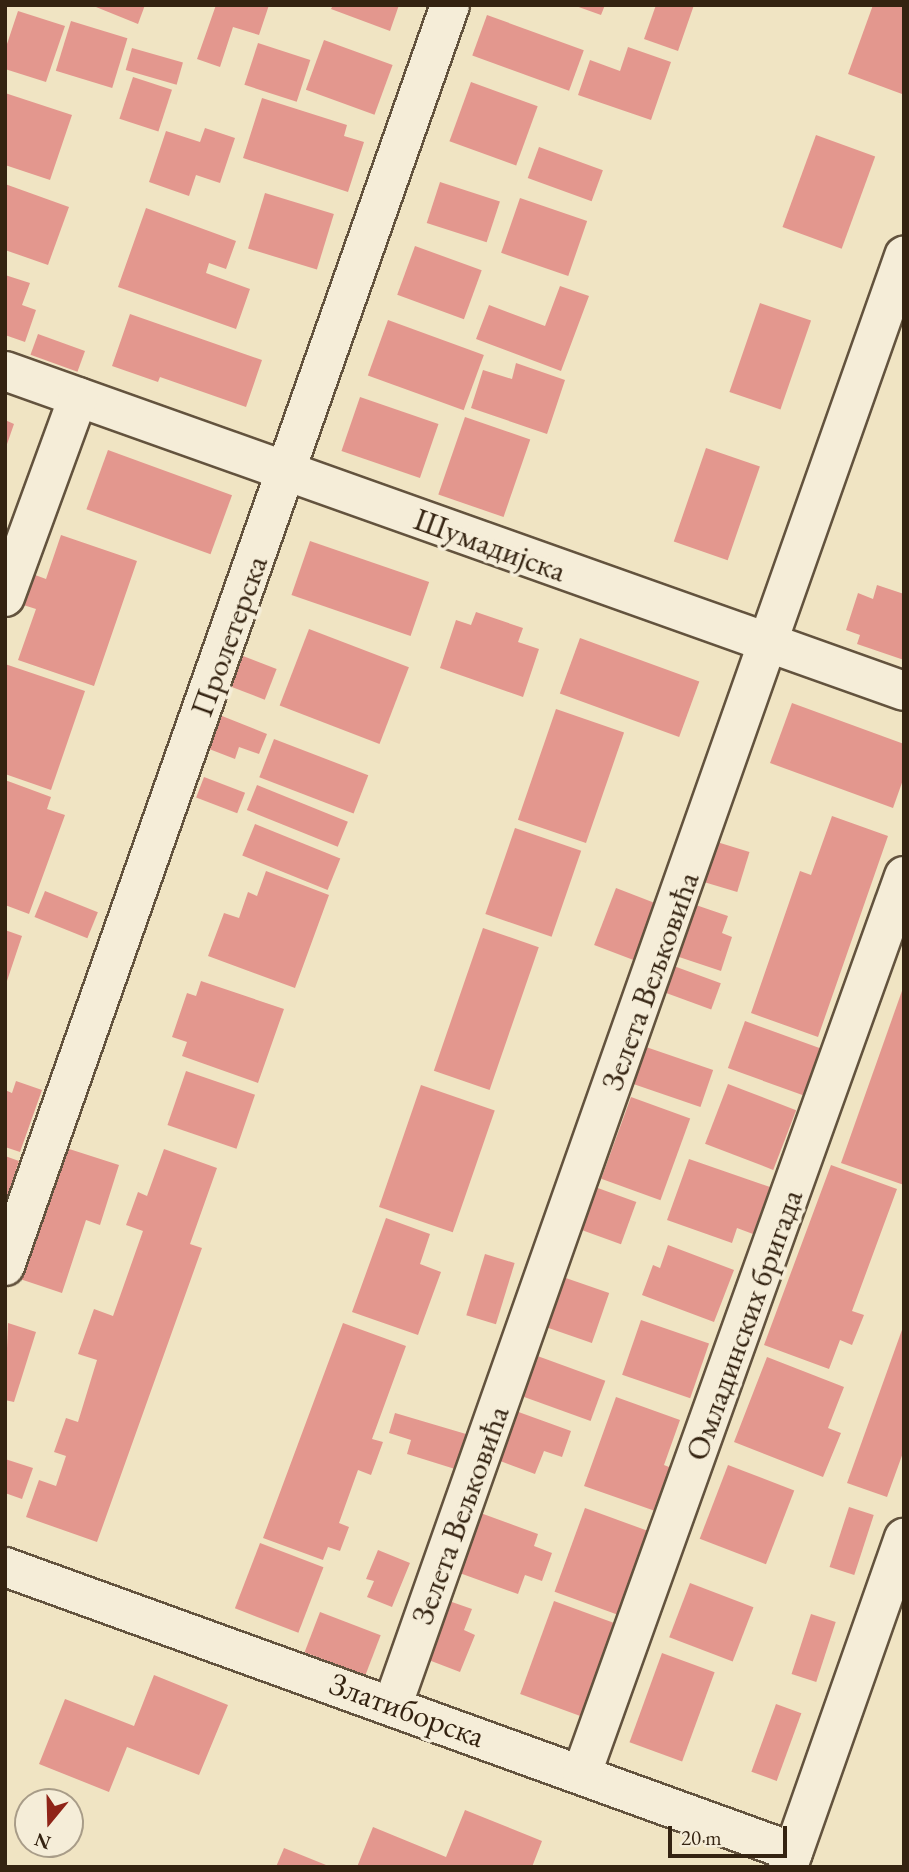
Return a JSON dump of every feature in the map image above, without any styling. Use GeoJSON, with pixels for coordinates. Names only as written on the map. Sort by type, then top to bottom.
{"type":"FeatureCollection","features":[{"type":"Feature","properties":{"kind":"street","name":"Пролетерска"},"geometry":{"type":"LineString","coordinates":[[5,1266],[288,473],[450,5]]}},
{"type":"Feature","properties":{"kind":"street","name":"Зелета Вељковића"},"geometry":{"type":"LineString","coordinates":[[393,1704],[770,645],[904,256]]}},
{"type":"Feature","properties":{"kind":"street","name":"Шумадијска"},"geometry":{"type":"LineString","coordinates":[[5,371],[904,691]]}},
{"type":"Feature","properties":{"kind":"street"},"geometry":{"type":"LineString","coordinates":[[5,597],[78,397]]}},
{"type":"Feature","properties":{"kind":"street","name":"Омладинских бригада"},"geometry":{"type":"LineString","coordinates":[[582,1773],[904,876]]}},
{"type":"Feature","properties":{"kind":"street"},"geometry":{"type":"LineString","coordinates":[[791,1859],[904,1538]]}},
{"type":"Feature","properties":{"kind":"street","name":"Златиборска"},"geometry":{"type":"LineString","coordinates":[[5,1567],[582,1773],[791,1859]]}},
{"type":"Feature","properties":{"kind":"building"},"geometry":{"type":"Polygon","coordinates":[[[91,5],[145,5],[138,24],[91,5]]]}},
{"type":"Feature","properties":{"kind":"building"},"geometry":{"type":"Polygon","coordinates":[[[216,5],[269,5],[259,35],[233,27],[220,67],[197,59],[216,5]]]}},
{"type":"Feature","properties":{"kind":"building"},"geometry":{"type":"Polygon","coordinates":[[[333,5],[399,5],[390,31],[331,9],[333,5]]]}},
{"type":"Feature","properties":{"kind":"building"},"geometry":{"type":"Polygon","coordinates":[[[573,5],[605,5],[601,15],[573,5]]]}},
{"type":"Feature","properties":{"kind":"building"},"geometry":{"type":"Polygon","coordinates":[[[656,5],[694,5],[678,51],[644,39],[656,5]]]}},
{"type":"Feature","properties":{"kind":"building"},"geometry":{"type":"Polygon","coordinates":[[[873,5],[904,5],[902,94],[848,74],[873,5]]]}},
{"type":"Feature","properties":{"kind":"building"},"geometry":{"type":"Polygon","coordinates":[[[18,11],[65,26],[46,82],[5,69],[5,50],[18,11]]]}},
{"type":"Feature","properties":{"kind":"building"},"geometry":{"type":"Polygon","coordinates":[[[487,15],[584,50],[569,91],[472,55],[487,15]]]}},
{"type":"Feature","properties":{"kind":"building"},"geometry":{"type":"Polygon","coordinates":[[[71,21],[127,38],[112,88],[56,71],[71,21]]]}},
{"type":"Feature","properties":{"kind":"building"},"geometry":{"type":"Polygon","coordinates":[[[324,40],[393,65],[374,115],[306,90],[324,40]]]}},
{"type":"Feature","properties":{"kind":"building"},"geometry":{"type":"Polygon","coordinates":[[[258,43],[310,60],[297,102],[244,85],[258,43]]]}},
{"type":"Feature","properties":{"kind":"building"},"geometry":{"type":"Polygon","coordinates":[[[628,47],[671,62],[651,120],[578,95],[590,60],[620,71],[628,47]]]}},
{"type":"Feature","properties":{"kind":"building"},"geometry":{"type":"Polygon","coordinates":[[[132,48],[183,63],[177,85],[126,70],[132,48]]]}},
{"type":"Feature","properties":{"kind":"building"},"geometry":{"type":"Polygon","coordinates":[[[133,77],[172,90],[158,132],[119,119],[133,77]]]}},
{"type":"Feature","properties":{"kind":"building"},"geometry":{"type":"Polygon","coordinates":[[[471,82],[538,106],[516,165],[449,141],[471,82]]]}},
{"type":"Feature","properties":{"kind":"building"},"geometry":{"type":"Polygon","coordinates":[[[5,93],[72,115],[50,180],[5,165],[5,93]]]}},
{"type":"Feature","properties":{"kind":"building"},"geometry":{"type":"Polygon","coordinates":[[[262,98],[347,125],[344,136],[364,142],[348,192],[243,158],[262,98]]]}},
{"type":"Feature","properties":{"kind":"building"},"geometry":{"type":"Polygon","coordinates":[[[205,128],[235,138],[220,183],[196,175],[189,196],[149,182],[166,131],[200,142],[205,128]]]}},
{"type":"Feature","properties":{"kind":"building"},"geometry":{"type":"Polygon","coordinates":[[[816,135],[875,157],[842,249],[782,227],[816,135]]]}},
{"type":"Feature","properties":{"kind":"building"},"geometry":{"type":"Polygon","coordinates":[[[539,147],[603,170],[592,201],[528,178],[539,147]]]}},
{"type":"Feature","properties":{"kind":"building"},"geometry":{"type":"Polygon","coordinates":[[[440,182],[500,201],[487,242],[427,223],[440,182]]]}},
{"type":"Feature","properties":{"kind":"building"},"geometry":{"type":"Polygon","coordinates":[[[5,184],[69,207],[48,265],[5,250],[5,184]]]}},
{"type":"Feature","properties":{"kind":"building"},"geometry":{"type":"Polygon","coordinates":[[[265,193],[334,214],[317,270],[248,248],[265,193]]]}},
{"type":"Feature","properties":{"kind":"building"},"geometry":{"type":"Polygon","coordinates":[[[520,198],[587,221],[568,276],[501,253],[520,198]]]}},
{"type":"Feature","properties":{"kind":"building"},"geometry":{"type":"Polygon","coordinates":[[[146,208],[236,241],[226,269],[209,263],[206,273],[250,289],[236,329],[118,287],[146,208]]]}},
{"type":"Feature","properties":{"kind":"building"},"geometry":{"type":"Polygon","coordinates":[[[415,246],[482,270],[464,319],[397,295],[415,246]]]}},
{"type":"Feature","properties":{"kind":"building"},"geometry":{"type":"Polygon","coordinates":[[[5,275],[30,283],[22,305],[36,310],[25,342],[5,335],[5,275]]]}},
{"type":"Feature","properties":{"kind":"building"},"geometry":{"type":"Polygon","coordinates":[[[560,286],[589,296],[561,371],[476,339],[489,305],[545,326],[560,286]]]}},
{"type":"Feature","properties":{"kind":"building"},"geometry":{"type":"Polygon","coordinates":[[[760,303],[811,321],[780,409],[729,392],[760,303]]]}},
{"type":"Feature","properties":{"kind":"building"},"geometry":{"type":"Polygon","coordinates":[[[130,314],[262,360],[246,407],[160,377],[158,382],[112,366],[130,314]]]}},
{"type":"Feature","properties":{"kind":"building"},"geometry":{"type":"Polygon","coordinates":[[[388,320],[484,355],[464,410],[368,375],[388,320]]]}},
{"type":"Feature","properties":{"kind":"building"},"geometry":{"type":"Polygon","coordinates":[[[38,334],[85,351],[77,372],[30,355],[38,334]]]}},
{"type":"Feature","properties":{"kind":"building"},"geometry":{"type":"Polygon","coordinates":[[[516,363],[565,380],[547,434],[471,408],[483,370],[512,379],[516,363]]]}},
{"type":"Feature","properties":{"kind":"building"},"geometry":{"type":"Polygon","coordinates":[[[360,397],[438,424],[420,478],[341,451],[360,397]]]}},
{"type":"Feature","properties":{"kind":"building"},"geometry":{"type":"Polygon","coordinates":[[[465,417],[530,439],[504,517],[438,495],[465,417]]]}},
{"type":"Feature","properties":{"kind":"building"},"geometry":{"type":"Polygon","coordinates":[[[5,420],[14,424],[6,447],[5,447],[5,420]]]}},
{"type":"Feature","properties":{"kind":"building"},"geometry":{"type":"Polygon","coordinates":[[[706,448],[760,467],[728,560],[674,542],[706,448]]]}},
{"type":"Feature","properties":{"kind":"building"},"geometry":{"type":"Polygon","coordinates":[[[108,450],[232,495],[210,554],[86,509],[108,450]]]}},
{"type":"Feature","properties":{"kind":"building"},"geometry":{"type":"Polygon","coordinates":[[[61,535],[137,561],[94,686],[18,660],[36,609],[17,603],[27,572],[46,579],[61,535]]]}},
{"type":"Feature","properties":{"kind":"building"},"geometry":{"type":"Polygon","coordinates":[[[310,541],[429,582],[411,636],[291,595],[310,541]]]}},
{"type":"Feature","properties":{"kind":"building"},"geometry":{"type":"Polygon","coordinates":[[[877,585],[904,594],[904,660],[857,644],[860,635],[846,630],[858,593],[873,599],[877,585]]]}},
{"type":"Feature","properties":{"kind":"building"},"geometry":{"type":"Polygon","coordinates":[[[476,612],[523,628],[518,642],[539,649],[523,697],[440,668],[456,620],[471,625],[476,612]]]}},
{"type":"Feature","properties":{"kind":"building"},"geometry":{"type":"Polygon","coordinates":[[[309,629],[409,667],[380,744],[280,706],[309,629]]]}},
{"type":"Feature","properties":{"kind":"building"},"geometry":{"type":"Polygon","coordinates":[[[580,638],[699,681],[679,737],[560,693],[580,638]]]}},
{"type":"Feature","properties":{"kind":"building"},"geometry":{"type":"Polygon","coordinates":[[[243,656],[277,669],[265,700],[231,687],[243,656]]]}},
{"type":"Feature","properties":{"kind":"building"},"geometry":{"type":"Polygon","coordinates":[[[5,664],[85,691],[51,790],[5,774],[5,664]]]}},
{"type":"Feature","properties":{"kind":"building"},"geometry":{"type":"Polygon","coordinates":[[[792,703],[904,744],[904,777],[893,808],[770,763],[792,703]]]}},
{"type":"Feature","properties":{"kind":"building"},"geometry":{"type":"Polygon","coordinates":[[[556,709],[624,732],[586,843],[518,820],[556,709]]]}},
{"type":"Feature","properties":{"kind":"building"},"geometry":{"type":"Polygon","coordinates":[[[217,714],[267,734],[259,754],[239,747],[235,759],[204,747],[217,714]]]}},
{"type":"Feature","properties":{"kind":"building"},"geometry":{"type":"Polygon","coordinates":[[[274,739],[368,775],[354,813],[259,777],[274,739]]]}},
{"type":"Feature","properties":{"kind":"building"},"geometry":{"type":"Polygon","coordinates":[[[204,777],[245,793],[237,813],[196,798],[204,777]]]}},
{"type":"Feature","properties":{"kind":"building"},"geometry":{"type":"Polygon","coordinates":[[[5,780],[51,797],[47,809],[65,815],[29,914],[5,905],[5,780]]]}},
{"type":"Feature","properties":{"kind":"building"},"geometry":{"type":"Polygon","coordinates":[[[257,785],[348,822],[338,847],[247,810],[257,785]]]}},
{"type":"Feature","properties":{"kind":"building"},"geometry":{"type":"Polygon","coordinates":[[[832,816],[888,836],[818,1037],[751,1013],[800,871],[811,875],[832,816]]]}},
{"type":"Feature","properties":{"kind":"building"},"geometry":{"type":"Polygon","coordinates":[[[255,824],[340,858],[328,890],[242,856],[255,824]]]}},
{"type":"Feature","properties":{"kind":"building"},"geometry":{"type":"Polygon","coordinates":[[[515,828],[581,851],[552,937],[485,914],[515,828]]]}},
{"type":"Feature","properties":{"kind":"building"},"geometry":{"type":"Polygon","coordinates":[[[717,842],[750,852],[737,892],[705,882],[717,842]]]}},
{"type":"Feature","properties":{"kind":"building"},"geometry":{"type":"Polygon","coordinates":[[[266,871],[329,895],[295,988],[208,956],[224,913],[239,918],[248,892],[257,896],[266,871]]]}},
{"type":"Feature","properties":{"kind":"building"},"geometry":{"type":"Polygon","coordinates":[[[616,888],[658,904],[636,961],[594,945],[616,888]]]}},
{"type":"Feature","properties":{"kind":"building"},"geometry":{"type":"Polygon","coordinates":[[[45,891],[98,912],[87,938],[35,917],[45,891]]]}},
{"type":"Feature","properties":{"kind":"building"},"geometry":{"type":"Polygon","coordinates":[[[690,903],[728,916],[722,933],[732,937],[721,971],[673,955],[690,903]]]}},
{"type":"Feature","properties":{"kind":"building"},"geometry":{"type":"Polygon","coordinates":[[[483,928],[539,947],[490,1090],[434,1071],[483,928]]]}},
{"type":"Feature","properties":{"kind":"building"},"geometry":{"type":"Polygon","coordinates":[[[5,930],[22,936],[6,984],[5,984],[5,930]]]}},
{"type":"Feature","properties":{"kind":"building"},"geometry":{"type":"Polygon","coordinates":[[[671,965],[721,983],[711,1009],[661,991],[671,965]]]}},
{"type":"Feature","properties":{"kind":"building"},"geometry":{"type":"Polygon","coordinates":[[[201,981],[284,1009],[258,1083],[182,1056],[187,1042],[172,1037],[187,993],[196,996],[201,981]]]}},
{"type":"Feature","properties":{"kind":"building"},"geometry":{"type":"Polygon","coordinates":[[[904,988],[904,1185],[841,1163],[904,988]]]}},
{"type":"Feature","properties":{"kind":"building"},"geometry":{"type":"Polygon","coordinates":[[[745,1021],[820,1048],[803,1095],[728,1068],[745,1021]]]}},
{"type":"Feature","properties":{"kind":"building"},"geometry":{"type":"Polygon","coordinates":[[[646,1047],[713,1070],[700,1107],[633,1084],[646,1047]]]}},
{"type":"Feature","properties":{"kind":"building"},"geometry":{"type":"Polygon","coordinates":[[[186,1071],[255,1095],[236,1149],[167,1125],[186,1071]]]}},
{"type":"Feature","properties":{"kind":"building"},"geometry":{"type":"Polygon","coordinates":[[[16,1081],[42,1090],[20,1152],[5,1147],[5,1090],[12,1093],[16,1081]]]}},
{"type":"Feature","properties":{"kind":"building"},"geometry":{"type":"Polygon","coordinates":[[[728,1084],[796,1110],[773,1170],[705,1144],[728,1084]]]}},
{"type":"Feature","properties":{"kind":"building"},"geometry":{"type":"Polygon","coordinates":[[[421,1085],[495,1110],[453,1232],[379,1207],[421,1085]]]}},
{"type":"Feature","properties":{"kind":"building"},"geometry":{"type":"Polygon","coordinates":[[[631,1097],[690,1119],[660,1200],[601,1179],[631,1097]]]}},
{"type":"Feature","properties":{"kind":"building"},"geometry":{"type":"Polygon","coordinates":[[[63,1147],[119,1165],[100,1225],[86,1220],[62,1293],[20,1279],[63,1147]]]}},
{"type":"Feature","properties":{"kind":"building"},"geometry":{"type":"Polygon","coordinates":[[[164,1149],[217,1168],[190,1244],[202,1248],[97,1542],[26,1517],[39,1480],[56,1486],[66,1456],[54,1452],[66,1418],[78,1422],[97,1360],[78,1354],[94,1309],[113,1316],[143,1231],[126,1225],[138,1192],[147,1196],[164,1149]]]}},
{"type":"Feature","properties":{"kind":"building"},"geometry":{"type":"Polygon","coordinates":[[[5,1156],[19,1161],[6,1200],[5,1200],[5,1156]]]}},
{"type":"Feature","properties":{"kind":"building"},"geometry":{"type":"Polygon","coordinates":[[[689,1159],[770,1187],[753,1234],[737,1228],[732,1243],[667,1220],[689,1159]]]}},
{"type":"Feature","properties":{"kind":"building"},"geometry":{"type":"Polygon","coordinates":[[[831,1165],[897,1189],[852,1311],[864,1315],[852,1345],[840,1340],[829,1369],[764,1345],[831,1165]]]}},
{"type":"Feature","properties":{"kind":"building"},"geometry":{"type":"Polygon","coordinates":[[[595,1187],[636,1202],[621,1244],[580,1229],[595,1187]]]}},
{"type":"Feature","properties":{"kind":"building"},"geometry":{"type":"Polygon","coordinates":[[[386,1218],[430,1234],[420,1264],[441,1272],[418,1335],[352,1312],[386,1218]]]}},
{"type":"Feature","properties":{"kind":"building"},"geometry":{"type":"Polygon","coordinates":[[[668,1245],[734,1270],[714,1322],[642,1295],[653,1265],[660,1268],[668,1245]]]}},
{"type":"Feature","properties":{"kind":"building"},"geometry":{"type":"Polygon","coordinates":[[[485,1254],[515,1263],[496,1324],[466,1315],[485,1254]]]}},
{"type":"Feature","properties":{"kind":"building"},"geometry":{"type":"Polygon","coordinates":[[[560,1276],[609,1293],[592,1343],[543,1326],[560,1276]]]}},
{"type":"Feature","properties":{"kind":"building"},"geometry":{"type":"Polygon","coordinates":[[[641,1320],[709,1343],[690,1398],[622,1375],[641,1320]]]}},
{"type":"Feature","properties":{"kind":"building"},"geometry":{"type":"Polygon","coordinates":[[[8,1323],[36,1332],[14,1402],[5,1400],[8,1323]]]}},
{"type":"Feature","properties":{"kind":"building"},"geometry":{"type":"Polygon","coordinates":[[[343,1323],[406,1346],[372,1439],[383,1442],[371,1475],[358,1470],[339,1523],[349,1527],[340,1551],[328,1547],[323,1560],[263,1538],[343,1323]]]}},
{"type":"Feature","properties":{"kind":"building"},"geometry":{"type":"Polygon","coordinates":[[[903,1327],[904,1450],[887,1497],[847,1483],[903,1327]]]}},
{"type":"Feature","properties":{"kind":"building"},"geometry":{"type":"Polygon","coordinates":[[[532,1354],[605,1381],[591,1421],[517,1394],[532,1354]]]}},
{"type":"Feature","properties":{"kind":"building"},"geometry":{"type":"Polygon","coordinates":[[[767,1357],[844,1387],[828,1428],[841,1433],[823,1477],[734,1442],[767,1357]]]}},
{"type":"Feature","properties":{"kind":"building"},"geometry":{"type":"Polygon","coordinates":[[[616,1397],[680,1420],[664,1465],[674,1469],[658,1512],[584,1486],[616,1397]]]}},
{"type":"Feature","properties":{"kind":"building"},"geometry":{"type":"Polygon","coordinates":[[[513,1410],[571,1431],[562,1457],[544,1451],[535,1474],[495,1459],[513,1410]]]}},
{"type":"Feature","properties":{"kind":"building"},"geometry":{"type":"Polygon","coordinates":[[[395,1413],[466,1434],[455,1469],[407,1454],[411,1440],[389,1433],[395,1413]]]}},
{"type":"Feature","properties":{"kind":"building"},"geometry":{"type":"Polygon","coordinates":[[[5,1459],[33,1468],[22,1499],[5,1493],[5,1459]]]}},
{"type":"Feature","properties":{"kind":"building"},"geometry":{"type":"Polygon","coordinates":[[[728,1465],[794,1490],[766,1564],[700,1539],[728,1465]]]}},
{"type":"Feature","properties":{"kind":"building"},"geometry":{"type":"Polygon","coordinates":[[[849,1507],[874,1515],[854,1575],[830,1567],[849,1507]]]}},
{"type":"Feature","properties":{"kind":"building"},"geometry":{"type":"Polygon","coordinates":[[[585,1508],[649,1531],[618,1615],[555,1592],[585,1508]]]}},
{"type":"Feature","properties":{"kind":"building"},"geometry":{"type":"Polygon","coordinates":[[[475,1511],[538,1534],[534,1546],[552,1553],[542,1581],[525,1575],[518,1594],[454,1571],[475,1511]]]}},
{"type":"Feature","properties":{"kind":"building"},"geometry":{"type":"Polygon","coordinates":[[[260,1543],[323,1567],[298,1633],[235,1608],[260,1543]]]}},
{"type":"Feature","properties":{"kind":"building"},"geometry":{"type":"Polygon","coordinates":[[[378,1550],[410,1563],[392,1607],[367,1597],[374,1581],[366,1579],[378,1550]]]}},
{"type":"Feature","properties":{"kind":"building"},"geometry":{"type":"Polygon","coordinates":[[[690,1583],[753,1607],[733,1662],[669,1637],[690,1583]]]}},
{"type":"Feature","properties":{"kind":"building"},"geometry":{"type":"Polygon","coordinates":[[[449,1601],[472,1609],[464,1630],[475,1635],[460,1672],[426,1659],[449,1601]]]}},
{"type":"Feature","properties":{"kind":"building"},"geometry":{"type":"Polygon","coordinates":[[[554,1601],[614,1623],[580,1716],[520,1694],[554,1601]]]}},
{"type":"Feature","properties":{"kind":"building"},"geometry":{"type":"Polygon","coordinates":[[[320,1612],[381,1635],[365,1675],[305,1652],[320,1612]]]}},
{"type":"Feature","properties":{"kind":"building"},"geometry":{"type":"Polygon","coordinates":[[[811,1614],[836,1622],[816,1682],[792,1674],[811,1614]]]}},
{"type":"Feature","properties":{"kind":"building"},"geometry":{"type":"Polygon","coordinates":[[[662,1653],[715,1672],[682,1761],[630,1742],[662,1653]]]}},
{"type":"Feature","properties":{"kind":"building"},"geometry":{"type":"Polygon","coordinates":[[[154,1675],[228,1705],[199,1775],[127,1747],[109,1792],[39,1764],[65,1699],[134,1726],[154,1675]]]}},
{"type":"Feature","properties":{"kind":"building"},"geometry":{"type":"Polygon","coordinates":[[[776,1704],[801,1713],[777,1781],[751,1772],[776,1704]]]}},
{"type":"Feature","properties":{"kind":"building"},"geometry":{"type":"Polygon","coordinates":[[[465,1810],[542,1841],[532,1867],[357,1867],[373,1827],[446,1857],[465,1810]]]}},
{"type":"Feature","properties":{"kind":"building"},"geometry":{"type":"Polygon","coordinates":[[[284,1848],[331,1867],[276,1867],[284,1848]]]}}]}
